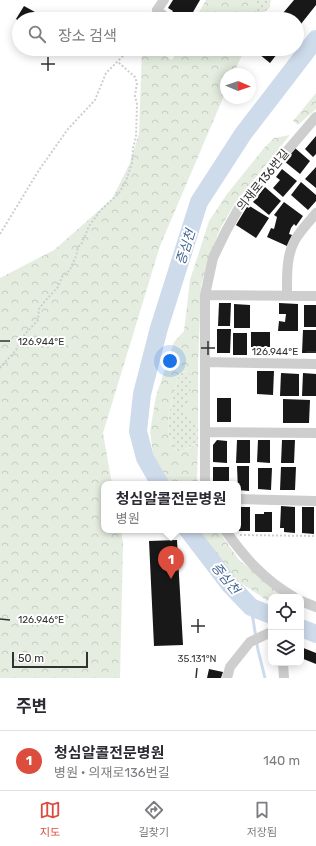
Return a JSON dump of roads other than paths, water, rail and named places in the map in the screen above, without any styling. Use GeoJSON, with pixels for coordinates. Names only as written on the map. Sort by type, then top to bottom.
{"type":"FeatureCollection","features":[{"type":"Feature","properties":{"kind":"street"},"geometry":{"type":"LineString","coordinates":[[159,12],[157,10],[164,0]]}},
{"type":"Feature","properties":{"kind":"street","name":"의재로136번길"},"geometry":{"type":"LineString","coordinates":[[205,481],[205,295],[213,258],[240,206],[316,117]]}},
{"type":"Feature","properties":{"kind":"street"},"geometry":{"type":"LineString","coordinates":[[287,295],[291,247],[316,213]]}},
{"type":"Feature","properties":{"kind":"street"},"geometry":{"type":"LineString","coordinates":[[205,295],[316,296]]}},
{"type":"Feature","properties":{"kind":"street"},"geometry":{"type":"LineString","coordinates":[[205,362],[316,364]]}},
{"type":"Feature","properties":{"kind":"street"},"geometry":{"type":"LineString","coordinates":[[206,432],[316,433]]}},
{"type":"Feature","properties":{"kind":"street"},"geometry":{"type":"LineString","coordinates":[[241,500],[316,501]]}},
{"type":"Feature","properties":{"kind":"street"},"geometry":{"type":"LineString","coordinates":[[228,533],[244,556],[265,577],[290,594]]}},
{"type":"Feature","properties":{"kind":"street"},"geometry":{"type":"LineString","coordinates":[[304,605],[316,607]]}},
{"type":"Feature","properties":{"kind":"street"},"geometry":{"type":"LineString","coordinates":[[227,678],[230,667],[250,642],[268,634]]}},
{"type":"Feature","properties":{"kind":"street"},"geometry":{"type":"LineString","coordinates":[[283,666],[284,678]]}},
{"type":"Feature","properties":{"kind":"waterway","name":"증심천"},"geometry":{"type":"LineString","coordinates":[[304,55],[316,39]]}},
{"type":"Feature","properties":{"kind":"waterway","name":"증심천"},"geometry":{"type":"LineString","coordinates":[[158,481],[145,458],[138,431],[142,394],[159,328],[199,202],[243,134],[303,56]]}},
{"type":"Feature","properties":{"kind":"waterway","name":"증심천"},"geometry":{"type":"LineString","coordinates":[[190,533],[230,585],[251,607],[268,614]]}},
{"type":"Feature","properties":{"kind":"waterway"},"geometry":{"type":"LineString","coordinates":[[251,607],[258,650],[265,678]]}},
{"type":"Feature","properties":{"kind":"waterway","name":"증심천"},"geometry":{"type":"LineString","coordinates":[[304,629],[316,634]]}},
{"type":"Feature","properties":{"kind":"place","name":"청심알콜전문병원"},"geometry":{"type":"Point","coordinates":[171,579]}}]}
